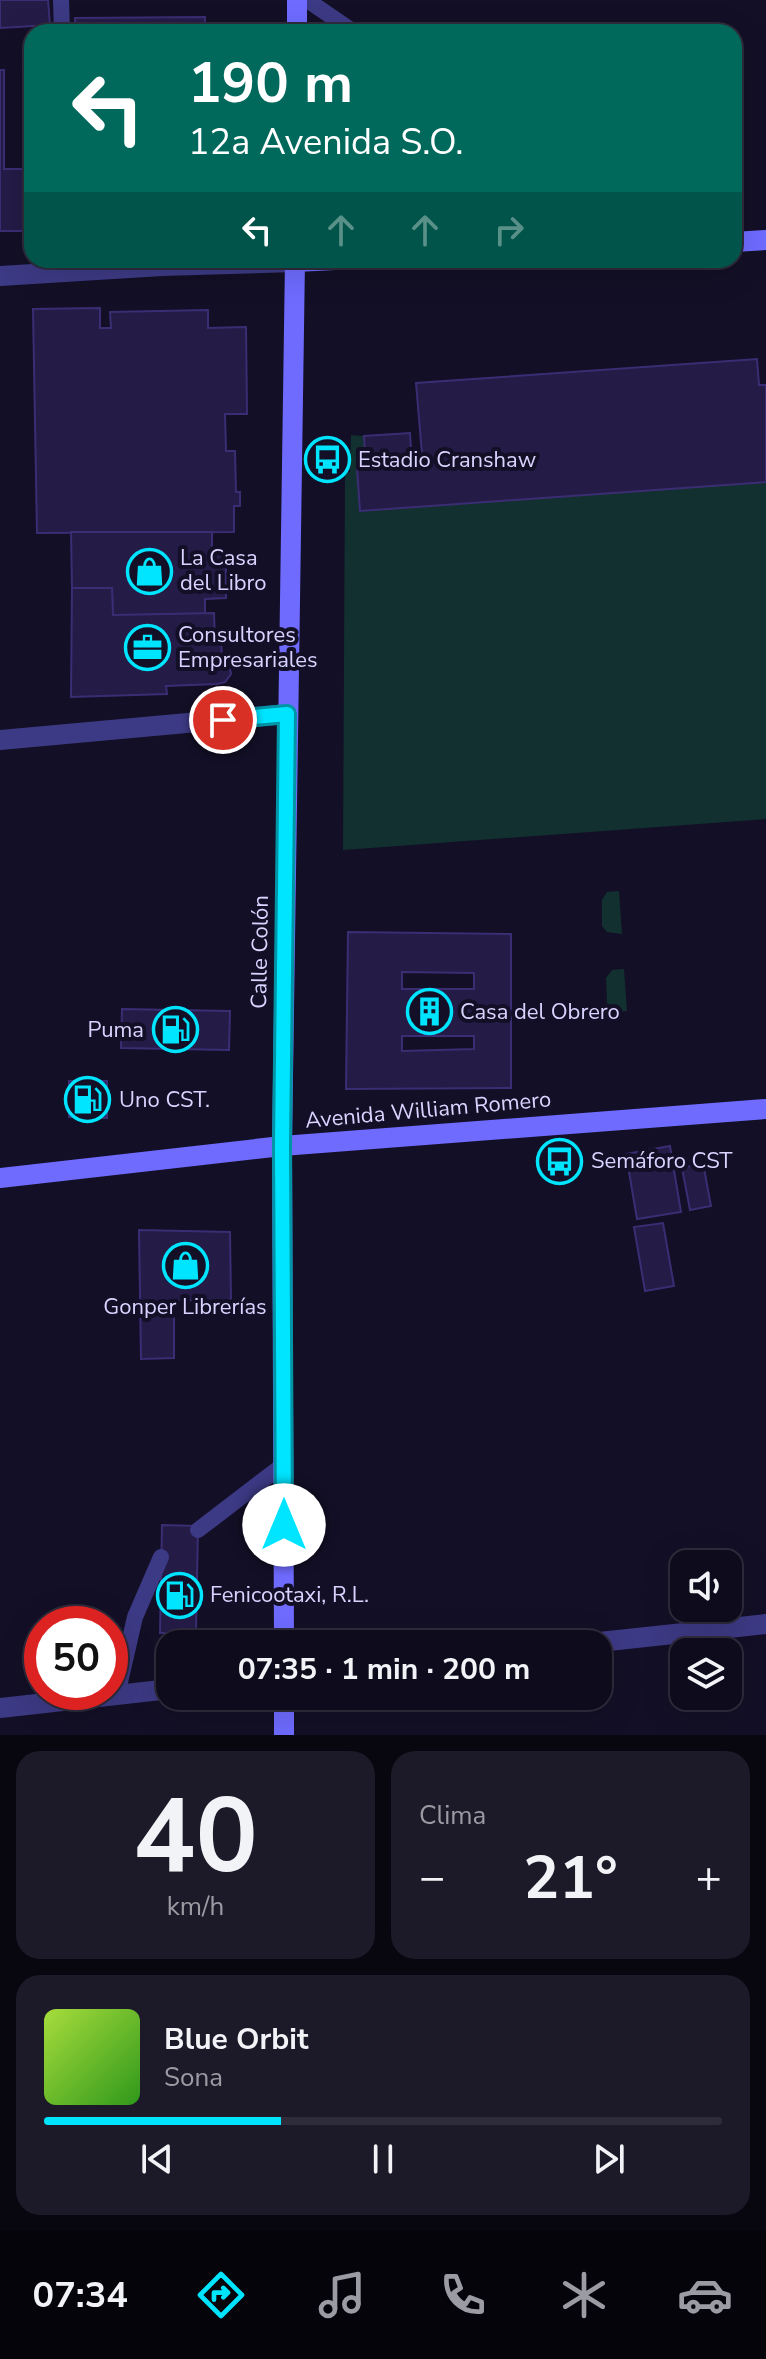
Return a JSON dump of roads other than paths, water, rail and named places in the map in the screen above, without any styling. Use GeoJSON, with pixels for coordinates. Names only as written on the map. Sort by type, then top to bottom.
{"type":"FeatureCollection","features":[{"type":"Feature","properties":{"kind":"main road"},"geometry":{"type":"LineString","coordinates":[[297,0],[297,24]]}},
{"type":"Feature","properties":{"kind":"main road"},"geometry":{"type":"LineString","coordinates":[[742,242],[766,240]]}},
{"type":"Feature","properties":{"kind":"main road","name":"Calle Colón"},"geometry":{"type":"LineString","coordinates":[[284,1630],[282,1146],[295,268]]}},
{"type":"Feature","properties":{"kind":"main road","name":"Avenida William Romero"},"geometry":{"type":"LineString","coordinates":[[0,1178],[282,1146],[766,1109]]}},
{"type":"Feature","properties":{"kind":"main road"},"geometry":{"type":"LineString","coordinates":[[284,1710],[284,1735]]}},
{"type":"Feature","properties":{"kind":"street"},"geometry":{"type":"LineString","coordinates":[[0,276],[56,268]]}},
{"type":"Feature","properties":{"kind":"street"},"geometry":{"type":"LineString","coordinates":[[0,740],[287,714]]}},
{"type":"Feature","properties":{"kind":"street"},"geometry":{"type":"LineString","coordinates":[[612,1641],[766,1624]]}},
{"type":"Feature","properties":{"kind":"street"},"geometry":{"type":"LineString","coordinates":[[128,1694],[156,1691]]}},
{"type":"Feature","properties":{"kind":"street"},"geometry":{"type":"LineString","coordinates":[[0,1708],[24,1705]]}},
{"type":"Feature","properties":{"kind":"lane"},"geometry":{"type":"LineString","coordinates":[[61,0],[62,24]]}},
{"type":"Feature","properties":{"kind":"lane"},"geometry":{"type":"LineString","coordinates":[[307,0],[342,24]]}},
{"type":"Feature","properties":{"kind":"lane"},"geometry":{"type":"LineString","coordinates":[[198,1530],[283,1465]]}},
{"type":"Feature","properties":{"kind":"lane"},"geometry":{"type":"LineString","coordinates":[[128,1647],[135,1617],[161,1557]]}},
{"type":"Feature","properties":{"kind":"place","name":"Estadio Cranshaw"},"geometry":{"type":"Point","coordinates":[327,460]}},
{"type":"Feature","properties":{"kind":"place","name":"La Casa del Libro"},"geometry":{"type":"Point","coordinates":[149,571]}},
{"type":"Feature","properties":{"kind":"place","name":"Consultores Empresariales"},"geometry":{"type":"Point","coordinates":[147,648]}},
{"type":"Feature","properties":{"kind":"place","name":"Casa del Obrero"},"geometry":{"type":"Point","coordinates":[429,1012]}},
{"type":"Feature","properties":{"kind":"place","name":"Puma"},"geometry":{"type":"Point","coordinates":[175,1030]}},
{"type":"Feature","properties":{"kind":"place","name":"Uno CST."},"geometry":{"type":"Point","coordinates":[88,1100]}},
{"type":"Feature","properties":{"kind":"place","name":"Semáforo CST"},"geometry":{"type":"Point","coordinates":[560,1161]}},
{"type":"Feature","properties":{"kind":"place","name":"Gonper Librerías"},"geometry":{"type":"Point","coordinates":[185,1266]}},
{"type":"Feature","properties":{"kind":"place","name":"Fenicootaxi, R.L."},"geometry":{"type":"Point","coordinates":[179,1595]}}]}
